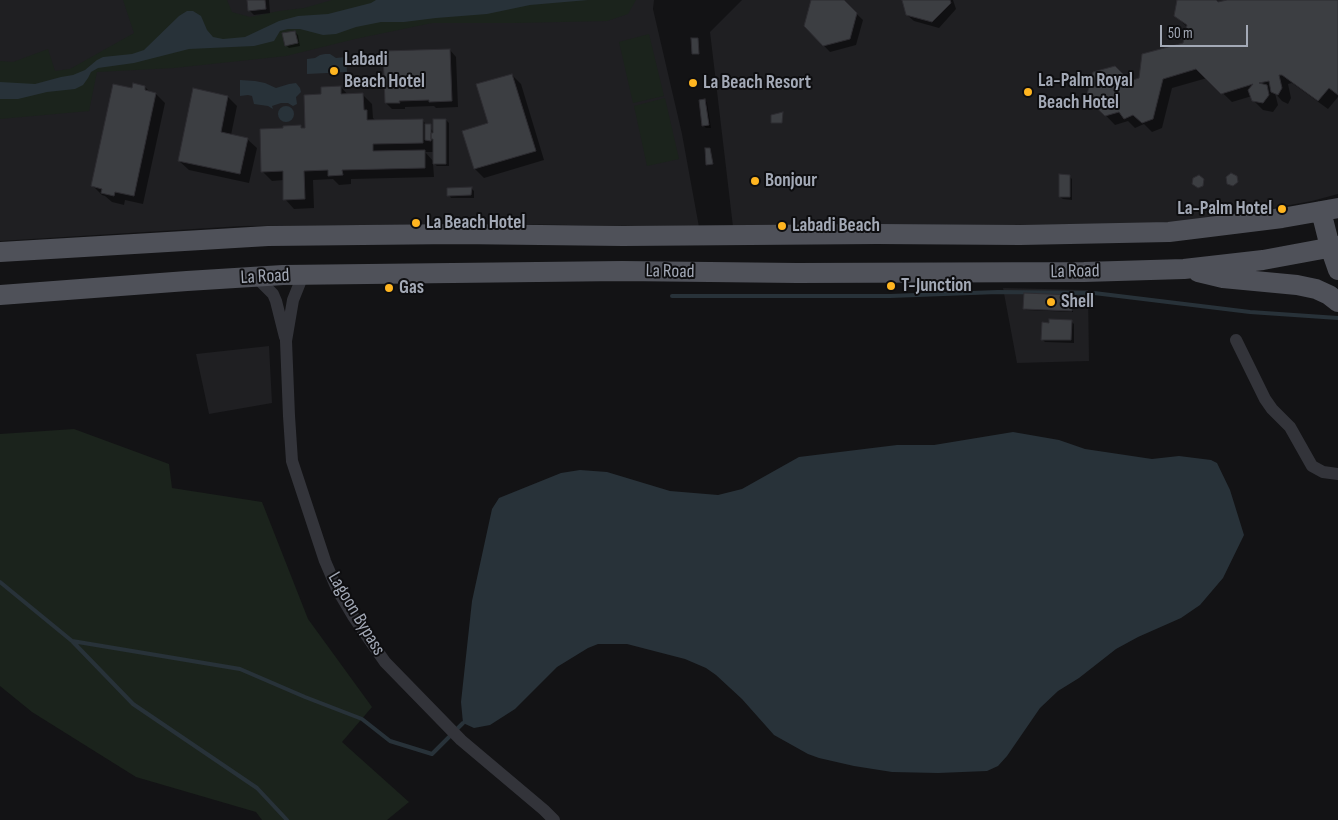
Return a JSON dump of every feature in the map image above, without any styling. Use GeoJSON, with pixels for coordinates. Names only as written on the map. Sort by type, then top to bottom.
{"type":"FeatureCollection","features":[{"type":"Feature","properties":{"kind":"main road"},"geometry":{"type":"LineString","coordinates":[[1330,210],[1338,270]]}},
{"type":"Feature","properties":{"kind":"main road","name":"La Road"},"geometry":{"type":"LineString","coordinates":[[0,252],[268,236],[457,234],[624,236],[1020,235],[1169,232],[1330,210]]}},
{"type":"Feature","properties":{"kind":"main road","name":"La Road"},"geometry":{"type":"LineString","coordinates":[[0,296],[187,281],[303,275],[622,271],[816,273],[1084,272],[1184,269],[1263,260],[1334,246]]}},
{"type":"Feature","properties":{"kind":"main road"},"geometry":{"type":"LineString","coordinates":[[1184,269],[1223,278],[1297,285],[1316,289],[1338,302]]}},
{"type":"Feature","properties":{"kind":"street","name":"Lagoon Bypass"},"geometry":{"type":"LineString","coordinates":[[303,275],[293,300],[286,341],[292,461],[325,561],[337,589],[353,616],[386,662],[461,740],[554,820]]}},
{"type":"Feature","properties":{"kind":"street","name":"Lagoon Bypass"},"geometry":{"type":"LineString","coordinates":[[256,277],[276,301],[286,341]]}},
{"type":"Feature","properties":{"kind":"street"},"geometry":{"type":"LineString","coordinates":[[1236,340],[1265,399],[1290,428],[1312,466],[1323,472],[1338,474]]}},
{"type":"Feature","properties":{"kind":"shaded area","name":"Labadi Beach Hotel"},"geometry":{"type":"Polygon","coordinates":[[[0,0],[654,0],[653,9],[682,134],[699,227],[505,224],[242,226],[0,241],[0,0]]]}},
{"type":"Feature","properties":{"kind":"shaded area"},"geometry":{"type":"Polygon","coordinates":[[[123,0],[227,0],[232,12],[250,17],[304,8],[332,0],[636,0],[628,14],[607,21],[432,23],[286,56],[174,68],[97,72],[89,111],[0,119],[0,61],[13,62],[48,49],[55,71],[70,69],[134,33],[123,0]]]}},
{"type":"Feature","properties":{"kind":"shaded area"},"geometry":{"type":"Polygon","coordinates":[[[376,0],[588,0],[530,5],[487,14],[404,22],[381,22],[356,27],[336,34],[323,35],[300,29],[288,29],[280,31],[274,41],[254,46],[189,49],[134,63],[98,68],[91,72],[83,85],[75,89],[47,92],[18,99],[0,99],[0,82],[35,84],[73,75],[85,70],[103,57],[132,54],[144,50],[179,16],[187,11],[193,11],[201,16],[207,30],[213,37],[223,39],[245,37],[279,21],[298,16],[328,14],[376,0]]]}},
{"type":"Feature","properties":{"kind":"shaded area","name":"La-Palm Royal Beach Hotel"},"geometry":{"type":"Polygon","coordinates":[[[742,0],[1338,0],[1338,194],[1312,201],[1207,220],[1148,224],[733,227],[710,32],[742,0]]]}},
{"type":"Feature","properties":{"kind":"shaded area"},"geometry":{"type":"Polygon","coordinates":[[[649,34],[664,96],[633,103],[619,42],[649,34]]]}},
{"type":"Feature","properties":{"kind":"shaded area"},"geometry":{"type":"Polygon","coordinates":[[[330,54],[336,58],[346,57],[347,72],[307,74],[307,59],[330,54]]]}},
{"type":"Feature","properties":{"kind":"shaded area"},"geometry":{"type":"Polygon","coordinates":[[[240,80],[265,83],[276,88],[296,83],[301,92],[296,97],[297,104],[293,106],[288,103],[281,103],[272,106],[273,109],[268,106],[254,104],[252,96],[240,96],[240,80]]]}},
{"type":"Feature","properties":{"kind":"shaded area"},"geometry":{"type":"Polygon","coordinates":[[[665,98],[679,159],[647,166],[634,106],[665,98]]]}},
{"type":"Feature","properties":{"kind":"shaded area"},"geometry":{"type":"Polygon","coordinates":[[[283,106],[289,106],[294,111],[292,120],[283,122],[278,117],[278,111],[283,106]]]}},
{"type":"Feature","properties":{"kind":"shaded area"},"geometry":{"type":"Polygon","coordinates":[[[1003,288],[1088,290],[1089,361],[1017,363],[1003,288]]]}},
{"type":"Feature","properties":{"kind":"shaded area"},"geometry":{"type":"Polygon","coordinates":[[[269,346],[272,403],[209,414],[196,354],[269,346]]]}},
{"type":"Feature","properties":{"kind":"shaded area"},"geometry":{"type":"Polygon","coordinates":[[[74,429],[169,464],[172,488],[262,502],[308,619],[372,707],[342,742],[409,802],[387,820],[262,820],[256,812],[136,777],[32,712],[0,686],[0,434],[74,429]]]}},
{"type":"Feature","properties":{"kind":"shaded area"},"geometry":{"type":"Polygon","coordinates":[[[1013,432],[1059,440],[1085,449],[1152,459],[1179,456],[1211,460],[1217,463],[1230,490],[1244,535],[1223,578],[1200,605],[1181,618],[1116,649],[1079,678],[1058,691],[1040,708],[998,766],[987,771],[892,772],[819,758],[774,735],[742,699],[706,668],[685,659],[627,644],[598,644],[588,648],[557,667],[515,709],[490,725],[474,728],[463,723],[461,702],[472,601],[492,509],[499,498],[561,473],[580,470],[607,472],[670,491],[718,495],[742,489],[799,457],[897,445],[934,445],[1013,432]]]}},
{"type":"Feature","properties":{"kind":"building"},"geometry":{"type":"Polygon","coordinates":[[[247,0],[265,0],[266,9],[248,11],[247,0]]]}},
{"type":"Feature","properties":{"kind":"building"},"geometry":{"type":"Polygon","coordinates":[[[811,0],[844,0],[857,13],[850,39],[823,46],[804,26],[811,0]]]}},
{"type":"Feature","properties":{"kind":"building"},"geometry":{"type":"Polygon","coordinates":[[[902,0],[950,0],[951,3],[932,22],[906,15],[902,0]]]}},
{"type":"Feature","properties":{"kind":"building"},"geometry":{"type":"Polygon","coordinates":[[[1177,0],[1216,0],[1218,2],[1227,0],[1338,0],[1338,95],[1329,88],[1318,101],[1282,75],[1279,75],[1282,88],[1278,95],[1271,92],[1269,81],[1259,83],[1267,85],[1269,95],[1263,103],[1252,101],[1248,90],[1253,84],[1221,94],[1196,69],[1163,79],[1153,119],[1142,123],[1133,115],[1124,119],[1119,112],[1105,116],[1086,98],[1093,72],[1115,66],[1130,81],[1139,78],[1142,54],[1183,43],[1187,25],[1174,16],[1177,0]]]}},
{"type":"Feature","properties":{"kind":"building"},"geometry":{"type":"Polygon","coordinates":[[[295,31],[298,43],[285,46],[282,33],[295,31]]]}},
{"type":"Feature","properties":{"kind":"building"},"geometry":{"type":"Polygon","coordinates":[[[691,38],[698,38],[699,54],[692,54],[691,38]]]}},
{"type":"Feature","properties":{"kind":"building"},"geometry":{"type":"Polygon","coordinates":[[[450,49],[452,101],[429,102],[429,100],[385,103],[383,51],[450,49]]]}},
{"type":"Feature","properties":{"kind":"building"},"geometry":{"type":"Polygon","coordinates":[[[512,74],[536,151],[474,169],[462,131],[488,123],[476,84],[512,74]]]}},
{"type":"Feature","properties":{"kind":"building"},"geometry":{"type":"Polygon","coordinates":[[[133,83],[145,86],[145,90],[156,93],[134,196],[115,192],[114,196],[101,193],[102,189],[91,186],[113,84],[132,88],[133,83]]]}},
{"type":"Feature","properties":{"kind":"building"},"geometry":{"type":"Polygon","coordinates":[[[341,86],[341,94],[363,93],[364,110],[367,110],[367,120],[423,119],[423,143],[373,144],[373,151],[425,150],[425,168],[342,170],[343,175],[328,176],[328,170],[304,171],[305,199],[283,200],[283,171],[261,172],[260,129],[301,125],[301,128],[305,128],[304,95],[321,94],[321,87],[341,86]]]}},
{"type":"Feature","properties":{"kind":"building"},"geometry":{"type":"Polygon","coordinates":[[[193,88],[228,96],[221,132],[248,138],[240,174],[178,161],[193,88]]]}},
{"type":"Feature","properties":{"kind":"building"},"geometry":{"type":"Polygon","coordinates":[[[705,99],[709,125],[702,126],[699,100],[705,99]]]}},
{"type":"Feature","properties":{"kind":"building"},"geometry":{"type":"Polygon","coordinates":[[[783,112],[782,123],[771,123],[771,115],[783,112]]]}},
{"type":"Feature","properties":{"kind":"building"},"geometry":{"type":"Polygon","coordinates":[[[433,119],[446,119],[446,164],[433,164],[433,139],[431,139],[431,133],[433,133],[433,119]]]}},
{"type":"Feature","properties":{"kind":"building"},"geometry":{"type":"Polygon","coordinates":[[[425,124],[431,124],[431,141],[425,140],[425,124]]]}},
{"type":"Feature","properties":{"kind":"building"},"geometry":{"type":"Polygon","coordinates":[[[705,148],[710,148],[713,164],[706,165],[705,148]]]}},
{"type":"Feature","properties":{"kind":"building"},"geometry":{"type":"Polygon","coordinates":[[[1231,173],[1237,176],[1238,182],[1233,186],[1227,184],[1226,177],[1231,173]]]}},
{"type":"Feature","properties":{"kind":"building"},"geometry":{"type":"Polygon","coordinates":[[[1059,174],[1070,175],[1070,197],[1059,197],[1059,174]]]}},
{"type":"Feature","properties":{"kind":"building"},"geometry":{"type":"Polygon","coordinates":[[[1199,175],[1204,179],[1203,186],[1198,188],[1192,184],[1193,178],[1199,175]]]}},
{"type":"Feature","properties":{"kind":"building"},"geometry":{"type":"Polygon","coordinates":[[[472,187],[471,195],[447,196],[447,188],[472,187]]]}},
{"type":"Feature","properties":{"kind":"building"},"geometry":{"type":"Polygon","coordinates":[[[1024,293],[1073,295],[1072,311],[1023,309],[1024,293]]]}},
{"type":"Feature","properties":{"kind":"building"},"geometry":{"type":"Polygon","coordinates":[[[1049,319],[1072,320],[1071,340],[1041,340],[1042,322],[1049,323],[1049,319]]]}},
{"type":"Feature","properties":{"kind":"waterway"},"geometry":{"type":"LineString","coordinates":[[672,296],[890,296],[998,292],[1094,293],[1250,312],[1338,318]]}},
{"type":"Feature","properties":{"kind":"waterway"},"geometry":{"type":"LineString","coordinates":[[0,582],[72,641],[240,669],[362,719],[390,741],[432,754],[463,723]]}},
{"type":"Feature","properties":{"kind":"waterway"},"geometry":{"type":"LineString","coordinates":[[73,642],[133,704],[257,788],[287,820]]}},
{"type":"Feature","properties":{"kind":"place","name":"Labadi Beach Hotel"},"geometry":{"type":"Point","coordinates":[334,71]}},
{"type":"Feature","properties":{"kind":"place","name":"La Beach Resort"},"geometry":{"type":"Point","coordinates":[693,83]}},
{"type":"Feature","properties":{"kind":"place","name":"La-Palm Royal Beach Hotel"},"geometry":{"type":"Point","coordinates":[1028,92]}},
{"type":"Feature","properties":{"kind":"place","name":"Bonjour"},"geometry":{"type":"Point","coordinates":[755,181]}},
{"type":"Feature","properties":{"kind":"place","name":"La-Palm Hotel"},"geometry":{"type":"Point","coordinates":[1282,209]}},
{"type":"Feature","properties":{"kind":"place","name":"La Beach Hotel"},"geometry":{"type":"Point","coordinates":[416,223]}},
{"type":"Feature","properties":{"kind":"place","name":"Labadi Beach"},"geometry":{"type":"Point","coordinates":[782,226]}},
{"type":"Feature","properties":{"kind":"place","name":"T-Junction"},"geometry":{"type":"Point","coordinates":[891,286]}},
{"type":"Feature","properties":{"kind":"place","name":"Gas"},"geometry":{"type":"Point","coordinates":[389,288]}},
{"type":"Feature","properties":{"kind":"place","name":"Shell"},"geometry":{"type":"Point","coordinates":[1051,302]}}]}
